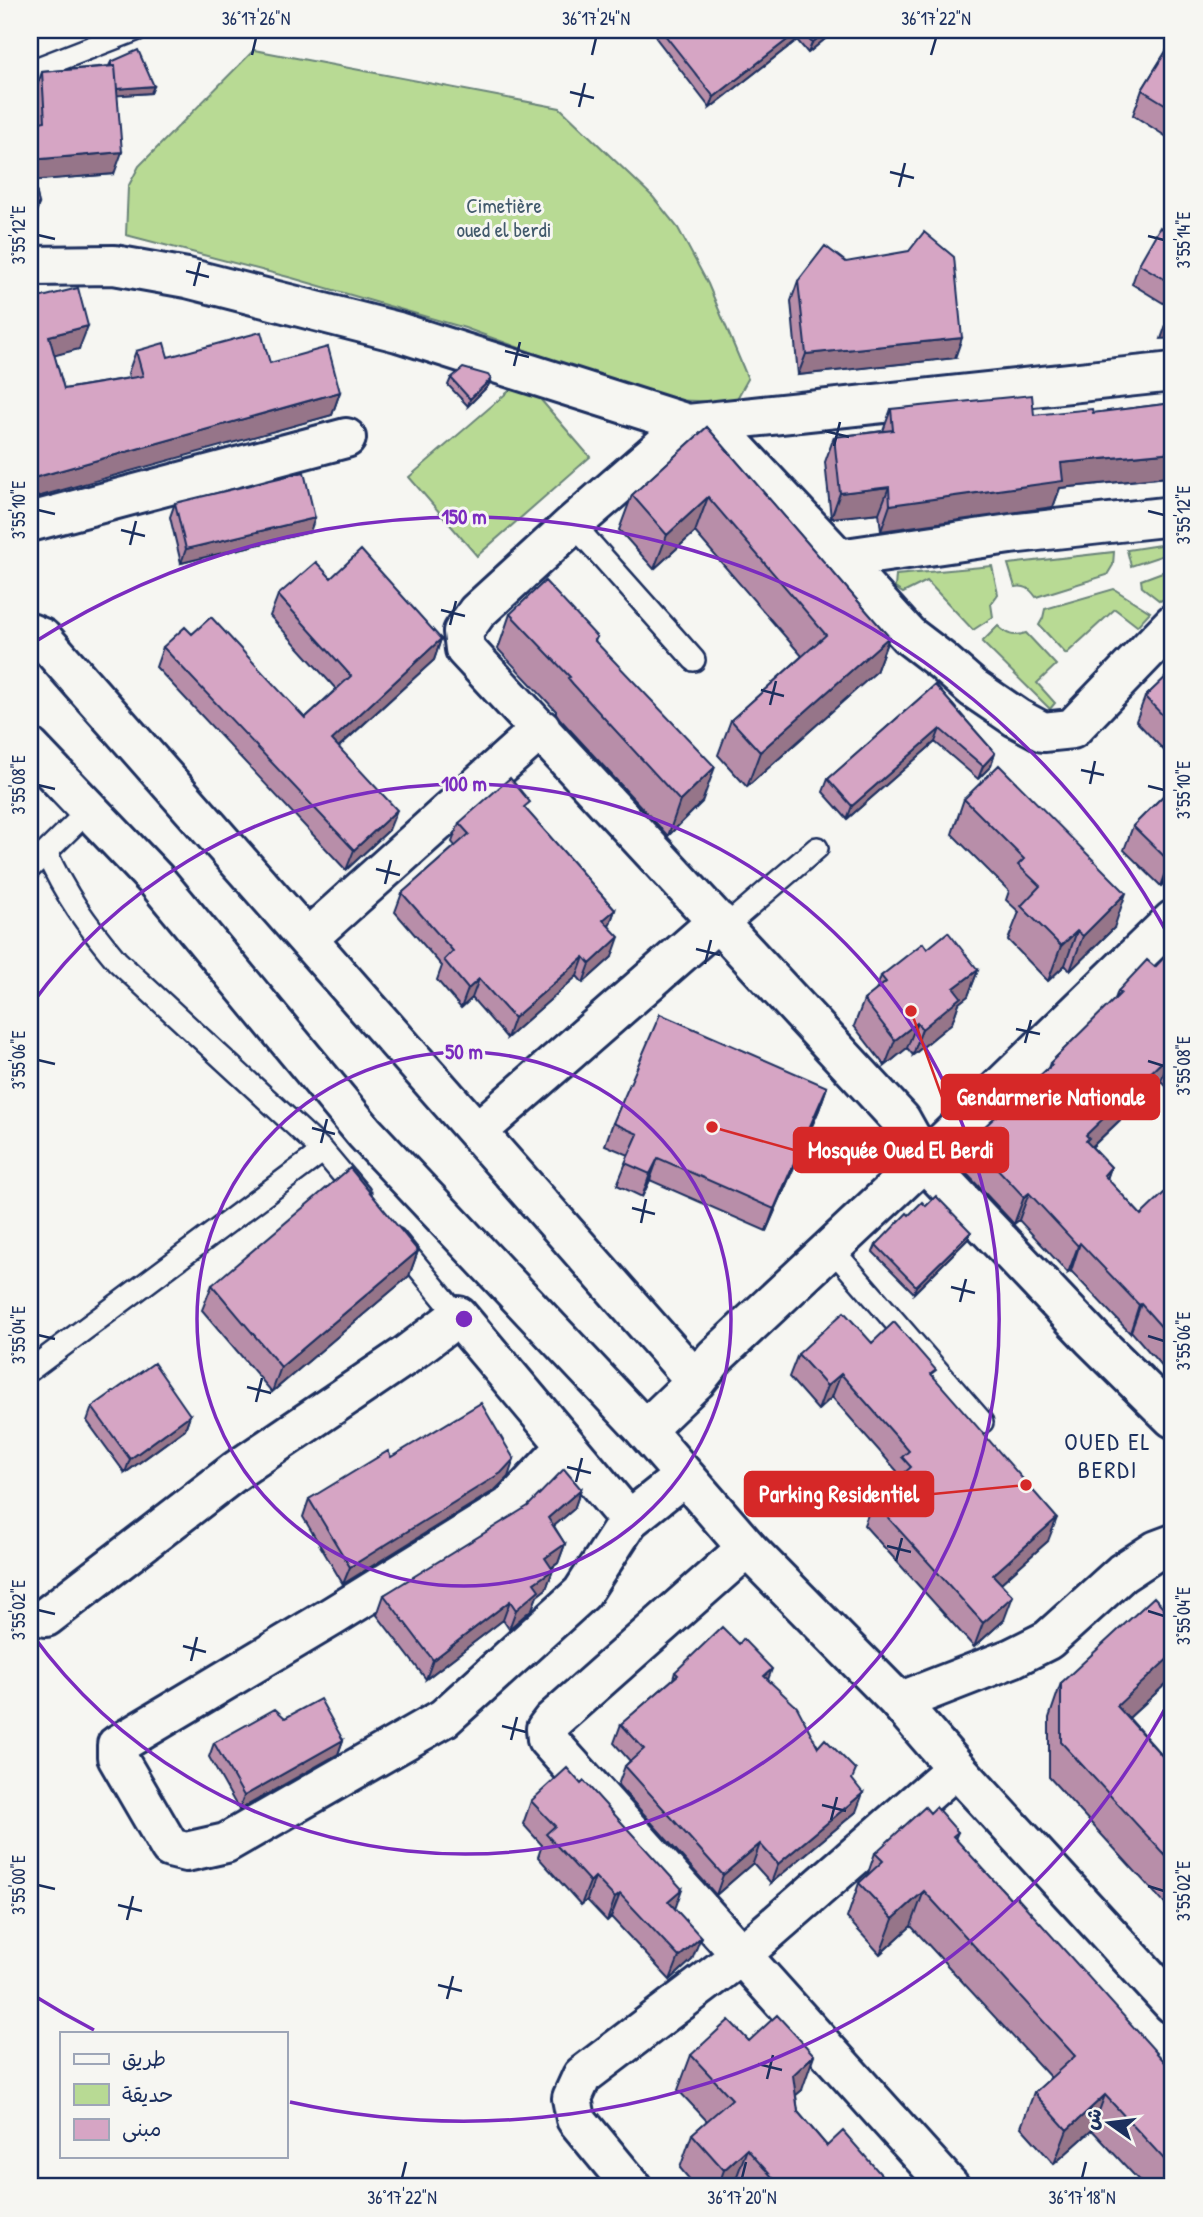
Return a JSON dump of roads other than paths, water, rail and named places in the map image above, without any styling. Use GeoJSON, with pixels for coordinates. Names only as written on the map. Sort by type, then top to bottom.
{"type":"FeatureCollection","features":[{"type":"Feature","properties":{"kind":"street"},"geometry":{"type":"LineString","coordinates":[[30,266],[114,265],[187,278],[398,332],[699,423],[1173,372]]}},
{"type":"Feature","properties":{"kind":"street"},"geometry":{"type":"LineString","coordinates":[[699,423],[573,524],[477,612],[463,632],[465,649],[901,1120],[924,1161],[1091,1338],[1173,1418]]}},
{"type":"Feature","properties":{"kind":"street"},"geometry":{"type":"LineString","coordinates":[[699,423],[839,559],[908,635],[973,688],[1043,732],[1072,729],[1173,624]]}},
{"type":"Feature","properties":{"kind":"street"},"geometry":{"type":"LineString","coordinates":[[30,522],[346,438]]}},
{"type":"Feature","properties":{"kind":"street"},"geometry":{"type":"LineString","coordinates":[[839,559],[1010,534],[1173,516]]}},
{"type":"Feature","properties":{"kind":"street"},"geometry":{"type":"LineString","coordinates":[[30,633],[42,638],[695,1381]]}},
{"type":"Feature","properties":{"kind":"street"},"geometry":{"type":"LineString","coordinates":[[307,939],[541,729]]}},
{"type":"Feature","properties":{"kind":"street"},"geometry":{"type":"LineString","coordinates":[[30,748],[156,880],[365,1133],[645,1430],[747,1548],[899,1702],[956,1768],[1173,2004]]}},
{"type":"Feature","properties":{"kind":"street"},"geometry":{"type":"LineString","coordinates":[[477,1132],[721,924]]}},
{"type":"Feature","properties":{"kind":"street"},"geometry":{"type":"LineString","coordinates":[[645,1430],[695,1381],[715,1357],[1172,925]]}},
{"type":"Feature","properties":{"kind":"street"},"geometry":{"type":"LineString","coordinates":[[46,1617],[237,1470],[405,1356],[458,1316],[629,1520]]}},
{"type":"Feature","properties":{"kind":"street"},"geometry":{"type":"LineString","coordinates":[[567,1446],[509,1507],[117,1745],[117,1758],[170,1849],[186,1852],[226,1843],[444,1718],[582,1592],[629,1520],[684,1476]]}},
{"type":"Feature","properties":{"kind":"street"},"geometry":{"type":"LineString","coordinates":[[899,1702],[1012,1658],[1048,1640],[1122,1573],[1157,1550],[1173,1544]]}},
{"type":"Feature","properties":{"kind":"street"},"geometry":{"type":"LineString","coordinates":[[747,1548],[546,1729],[547,1739],[950,2187]]}},
{"type":"Feature","properties":{"kind":"street"},"geometry":{"type":"LineString","coordinates":[[632,2187],[576,2119],[572,2098],[582,2076],[740,1956],[956,1768]]}},
{"type":"Feature","properties":{"kind":"lane"},"geometry":{"type":"LineString","coordinates":[[30,71],[136,30]]}},
{"type":"Feature","properties":{"kind":"lane"},"geometry":{"type":"LineString","coordinates":[[573,524],[694,660]]}},
{"type":"Feature","properties":{"kind":"lane"},"geometry":{"type":"LineString","coordinates":[[30,868],[89,810]]}},
{"type":"Feature","properties":{"kind":"lane"},"geometry":{"type":"LineString","coordinates":[[721,924],[817,848]]}},
{"type":"Feature","properties":{"kind":"lane"},"geometry":{"type":"LineString","coordinates":[[47,852],[60,884],[89,927],[117,961],[323,1151],[458,1316]]}},
{"type":"Feature","properties":{"kind":"lane"},"geometry":{"type":"LineString","coordinates":[[30,1370],[323,1151]]}},
{"type":"Feature","properties":{"kind":"lane"},"geometry":{"type":"LineString","coordinates":[[831,1248],[982,1422]]}},
{"type":"Feature","properties":{"kind":"place","name":"Gendarmerie Nationale"},"geometry":{"type":"Point","coordinates":[911,1011]}},
{"type":"Feature","properties":{"kind":"place","name":"Mosquée Oued El Berdi"},"geometry":{"type":"Point","coordinates":[712,1127]}},
{"type":"Feature","properties":{"kind":"place","name":"Parking Residentiel"},"geometry":{"type":"Point","coordinates":[1026,1485]}},
{"type":"Feature","properties":{"kind":"district","name":"OUED EL BERDI"},"geometry":{"type":"Point","coordinates":[1108,1455]}},
{"type":"Feature","properties":{"kind":"park label","name":"Cimetière oued el berdi"},"geometry":{"type":"Point","coordinates":[504,217]}}]}
